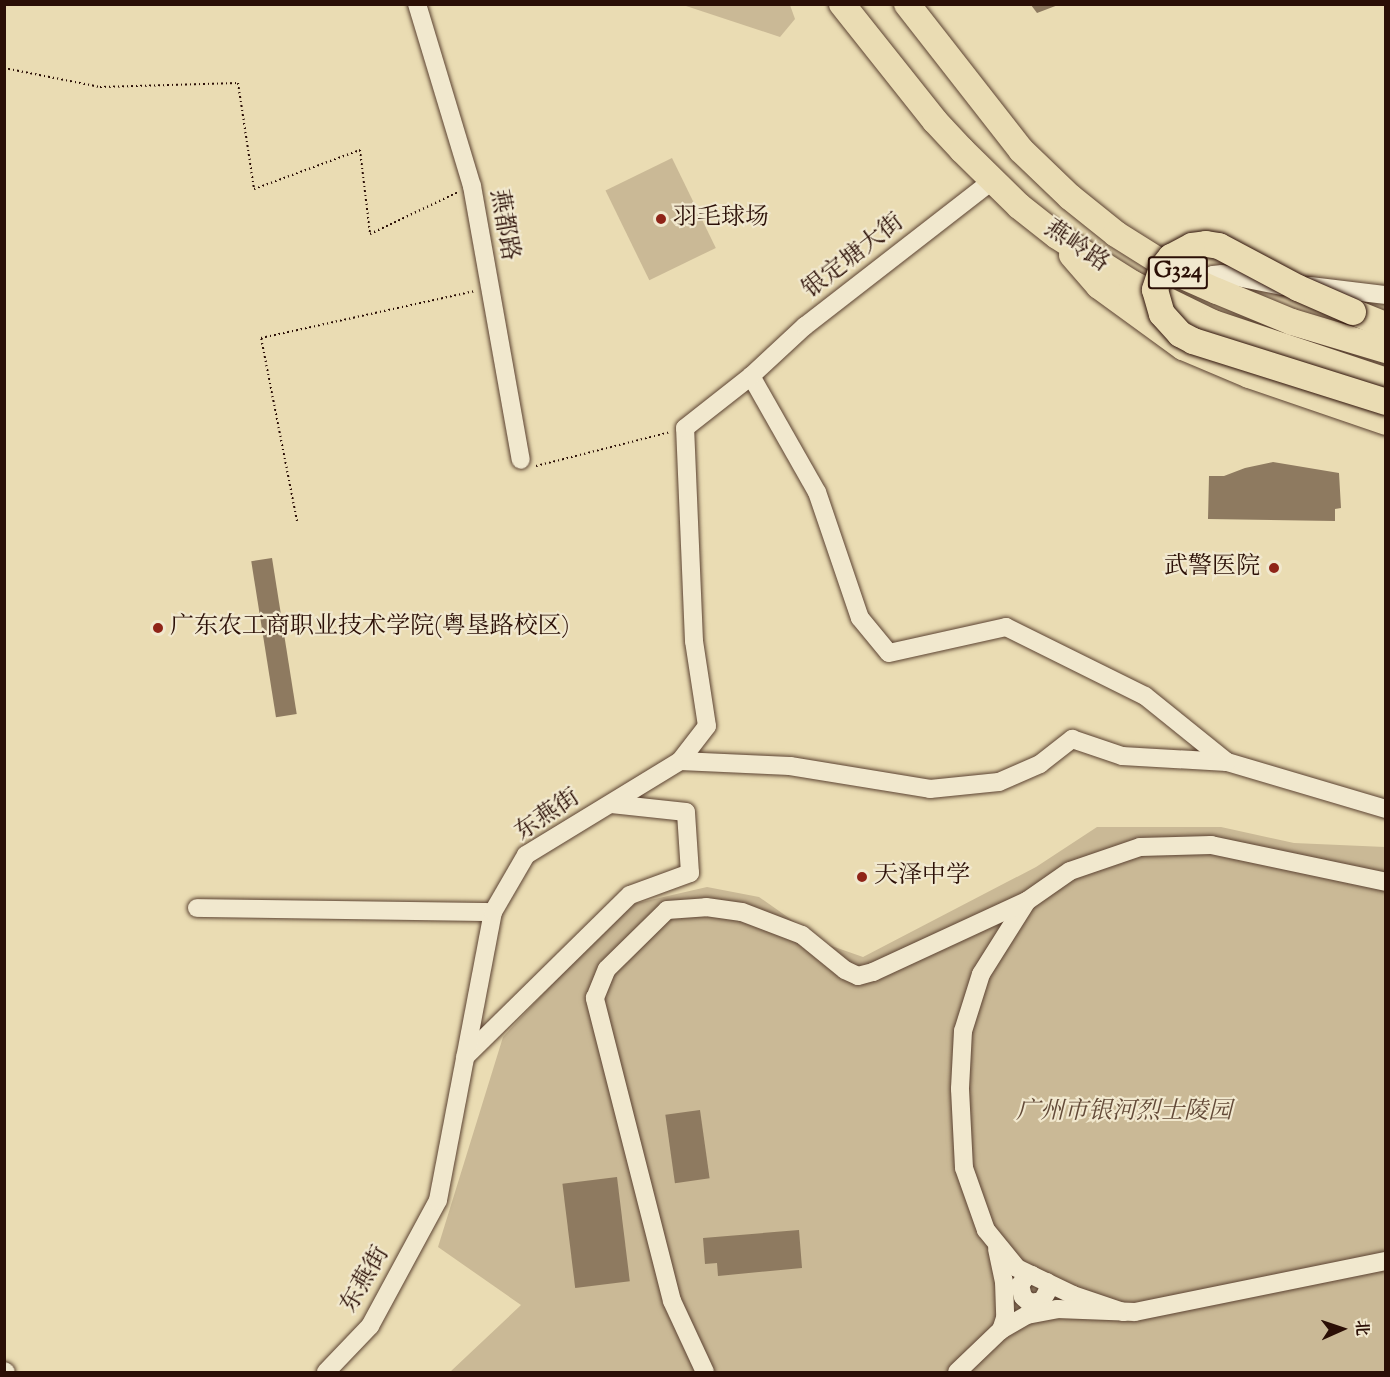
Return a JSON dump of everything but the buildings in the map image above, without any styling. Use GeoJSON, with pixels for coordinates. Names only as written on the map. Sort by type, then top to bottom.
{"type":"FeatureCollection","features":[{"type":"Feature","properties":{"kind":"highway","name":"燕岭路"},"geometry":{"type":"LineString","coordinates":[[842,4],[935,121],[992,181],[1057,236],[1133,284],[1213,323],[1386,381]]}},
{"type":"Feature","properties":{"kind":"highway","name":"燕岭路"},"geometry":{"type":"LineString","coordinates":[[907,4],[1014,141],[1053,182],[1116,234],[1183,276],[1201,284],[1292,322],[1386,350]]}},
{"type":"Feature","properties":{"kind":"highway"},"geometry":{"type":"LineString","coordinates":[[1057,236],[1099,286],[1183,347],[1249,375],[1386,422]]}},
{"type":"Feature","properties":{"kind":"highway"},"geometry":{"type":"LineString","coordinates":[[1386,325],[1281,280],[1219,246],[1206,244],[1192,246],[1171,257],[1162,268],[1155,290],[1162,314],[1180,334],[1193,341],[1386,402]]}},
{"type":"Feature","properties":{"kind":"street","name":"燕都路"},"geometry":{"type":"LineString","coordinates":[[417,4],[472,186],[490,288],[527,464]]}},
{"type":"Feature","properties":{"kind":"street","name":"银定塘大街"},"geometry":{"type":"LineString","coordinates":[[751,376],[805,326],[992,181]]}},
{"type":"Feature","properties":{"kind":"street"},"geometry":{"type":"LineString","coordinates":[[1201,284],[1213,275],[1222,274],[1274,286],[1310,286],[1386,295]]}},
{"type":"Feature","properties":{"kind":"street"},"geometry":{"type":"LineString","coordinates":[[685,428],[751,376],[817,492],[860,618],[889,653],[1006,627],[1145,696],[1227,762]]}},
{"type":"Feature","properties":{"kind":"street","name":"东燕街"},"geometry":{"type":"LineString","coordinates":[[326,1372],[370,1326],[438,1200],[493,912],[526,855],[680,761],[707,726],[694,641],[685,428]]}},
{"type":"Feature","properties":{"kind":"street"},"geometry":{"type":"LineString","coordinates":[[680,761],[790,766],[930,789],[999,782],[1040,764],[1072,739],[1122,756],[1227,762],[1386,809]]}},
{"type":"Feature","properties":{"kind":"street"},"geometry":{"type":"LineString","coordinates":[[465,1057],[630,895],[690,873],[686,812],[611,804]]}},
{"type":"Feature","properties":{"kind":"street"},"geometry":{"type":"LineString","coordinates":[[705,1372],[672,1301],[595,998],[607,969],[667,910],[706,907],[742,912],[802,935],[845,970],[858,976],[873,972],[1028,901],[1070,871],[1125,851],[1157,845],[1211,845],[1386,882]]}},
{"type":"Feature","properties":{"kind":"street"},"geometry":{"type":"LineString","coordinates":[[1028,901],[981,974],[963,1031],[960,1089],[964,1168],[986,1230],[1017,1268],[1073,1295],[1123,1312]]}},
{"type":"Feature","properties":{"kind":"street"},"geometry":{"type":"LineString","coordinates":[[197,908],[493,912]]}},
{"type":"Feature","properties":{"kind":"street"},"geometry":{"type":"LineString","coordinates":[[993,1240],[1005,1282],[1005,1318],[1001,1330]]}},
{"type":"Feature","properties":{"kind":"street"},"geometry":{"type":"LineString","coordinates":[[957,1372],[1001,1330],[1037,1307],[1048,1290],[1039,1279],[1026,1276],[1020,1285],[1023,1297],[1037,1307],[1135,1312],[1386,1262]]}},
{"type":"Feature","properties":{"kind":"path"},"geometry":{"type":"LineString","coordinates":[[4,68],[100,87],[238,83],[254,189],[360,150],[370,234],[472,186]]}},
{"type":"Feature","properties":{"kind":"path"},"geometry":{"type":"LineString","coordinates":[[297,521],[261,338],[490,288]]}},
{"type":"Feature","properties":{"kind":"path"},"geometry":{"type":"LineString","coordinates":[[527,464],[685,428]]}},
{"type":"Feature","properties":{"kind":"green space"},"geometry":{"type":"Polygon","coordinates":[[[683,5],[790,5],[795,19],[780,37],[683,5]]]}},
{"type":"Feature","properties":{"kind":"green space","name":"羽毛球场"},"geometry":{"type":"Polygon","coordinates":[[[672,158],[716,248],[649,280],[605,190],[672,158]]]}},
{"type":"Feature","properties":{"kind":"green space","name":"广州市银河烈士陵园"},"geometry":{"type":"Polygon","coordinates":[[[1097,827],[1221,827],[1294,843],[1385,847],[1385,1372],[450,1372],[521,1305],[438,1247],[503,1037],[582,952],[633,904],[707,887],[759,897],[826,944],[863,957],[1036,867],[1097,827]]]}},
{"type":"Feature","properties":{"kind":"place","name":"羽毛球场"},"geometry":{"type":"Point","coordinates":[661,219]}},
{"type":"Feature","properties":{"kind":"place","name":"武警医院"},"geometry":{"type":"Point","coordinates":[1274,568]}},
{"type":"Feature","properties":{"kind":"place","name":"广东农工商职业技术学院(粤垦路校区)"},"geometry":{"type":"Point","coordinates":[158,628]}},
{"type":"Feature","properties":{"kind":"place","name":"天泽中学"},"geometry":{"type":"Point","coordinates":[862,877]}}]}
